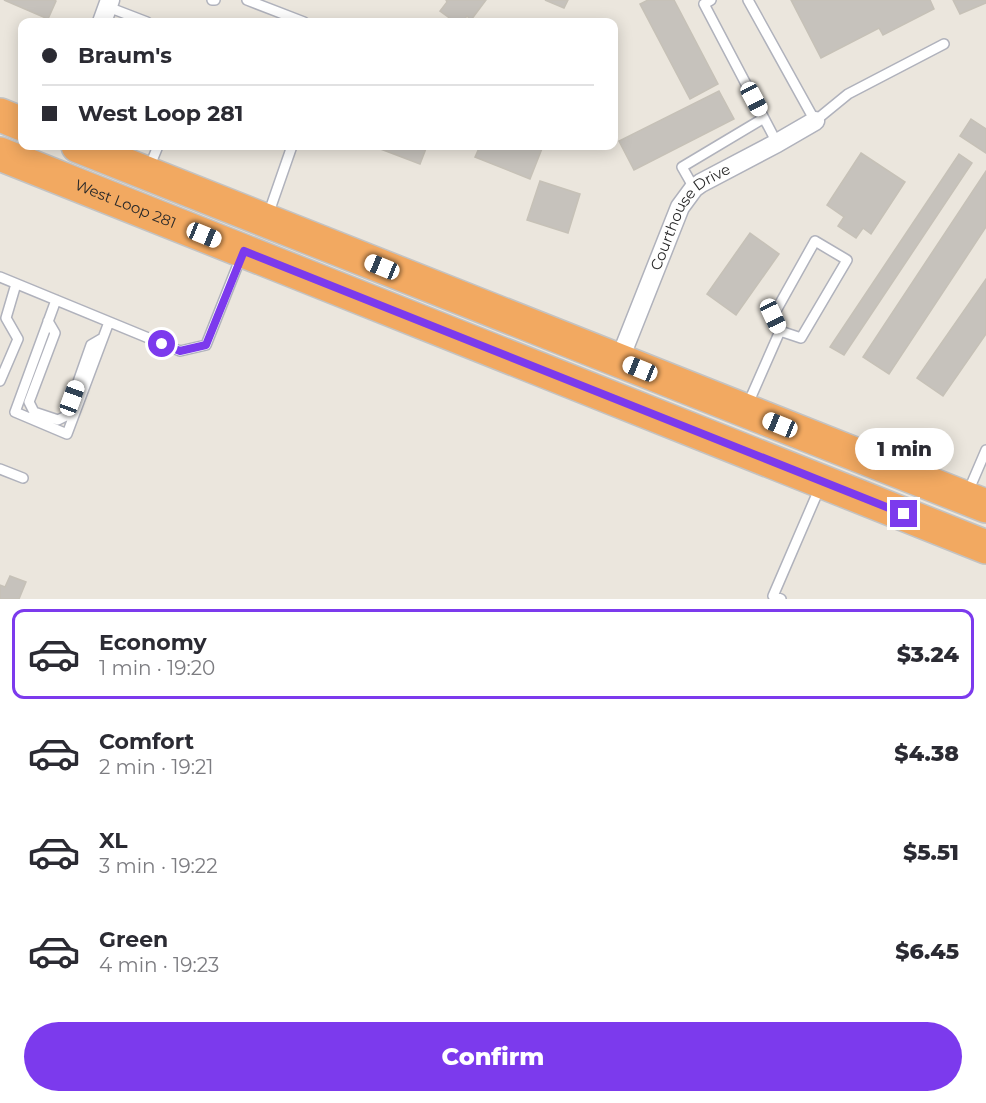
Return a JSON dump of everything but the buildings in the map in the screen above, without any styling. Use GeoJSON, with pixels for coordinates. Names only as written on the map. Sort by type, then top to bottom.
{"type":"FeatureCollection","features":[{"type":"Feature","properties":{"kind":"highway"},"geometry":{"type":"LineString","coordinates":[[0,115],[18,122]]}},
{"type":"Feature","properties":{"kind":"highway"},"geometry":{"type":"LineString","coordinates":[[101,150],[152,159],[267,220],[975,502]]}},
{"type":"Feature","properties":{"kind":"highway","name":"West Loop 281"},"geometry":{"type":"LineString","coordinates":[[0,154],[986,547]]}},
{"type":"Feature","properties":{"kind":"highway"},"geometry":{"type":"LineString","coordinates":[[333,285],[349,254]]}},
{"type":"Feature","properties":{"kind":"highway"},"geometry":{"type":"LineString","coordinates":[[440,328],[459,298]]}},
{"type":"Feature","properties":{"kind":"street","name":"Courthouse Drive"},"geometry":{"type":"LineString","coordinates":[[619,361],[680,207],[694,188],[815,121]]}},
{"type":"Feature","properties":{"kind":"lane"},"geometry":{"type":"LineString","coordinates":[[247,0],[294,18]]}},
{"type":"Feature","properties":{"kind":"lane"},"geometry":{"type":"LineString","coordinates":[[711,0],[704,4],[777,143]]}},
{"type":"Feature","properties":{"kind":"lane"},"geometry":{"type":"LineString","coordinates":[[748,0],[815,121],[848,94],[944,44]]}},
{"type":"Feature","properties":{"kind":"lane"},"geometry":{"type":"LineString","coordinates":[[107,10],[131,18]]}},
{"type":"Feature","properties":{"kind":"lane"},"geometry":{"type":"LineString","coordinates":[[694,188],[682,167],[764,118]]}},
{"type":"Feature","properties":{"kind":"lane"},"geometry":{"type":"LineString","coordinates":[[267,220],[291,150]]}},
{"type":"Feature","properties":{"kind":"lane"},"geometry":{"type":"LineString","coordinates":[[745,411],[780,331],[773,316],[815,241],[847,260],[801,338],[780,331]]}},
{"type":"Feature","properties":{"kind":"lane"},"geometry":{"type":"LineString","coordinates":[[0,277],[180,351],[206,345],[244,251]]}},
{"type":"Feature","properties":{"kind":"lane"},"geometry":{"type":"LineString","coordinates":[[0,381],[18,339],[6,318],[16,284]]}},
{"type":"Feature","properties":{"kind":"lane"},"geometry":{"type":"LineString","coordinates":[[56,300],[15,412],[67,434],[109,322]]}},
{"type":"Feature","properties":{"kind":"lane"},"geometry":{"type":"LineString","coordinates":[[48,321],[55,333],[29,402],[34,412],[58,420],[66,416],[91,345],[103,338]]}},
{"type":"Feature","properties":{"kind":"lane"},"geometry":{"type":"LineString","coordinates":[[975,502],[986,450]]}},
{"type":"Feature","properties":{"kind":"lane"},"geometry":{"type":"LineString","coordinates":[[0,469],[23,478]]}},
{"type":"Feature","properties":{"kind":"lane"},"geometry":{"type":"LineString","coordinates":[[781,599],[773,596],[823,482]]}},
{"type":"Feature","properties":{"kind":"route"},"geometry":{"type":"LineString","coordinates":[[162,344],[180,351],[206,345],[244,251],[904,514]]}}]}
